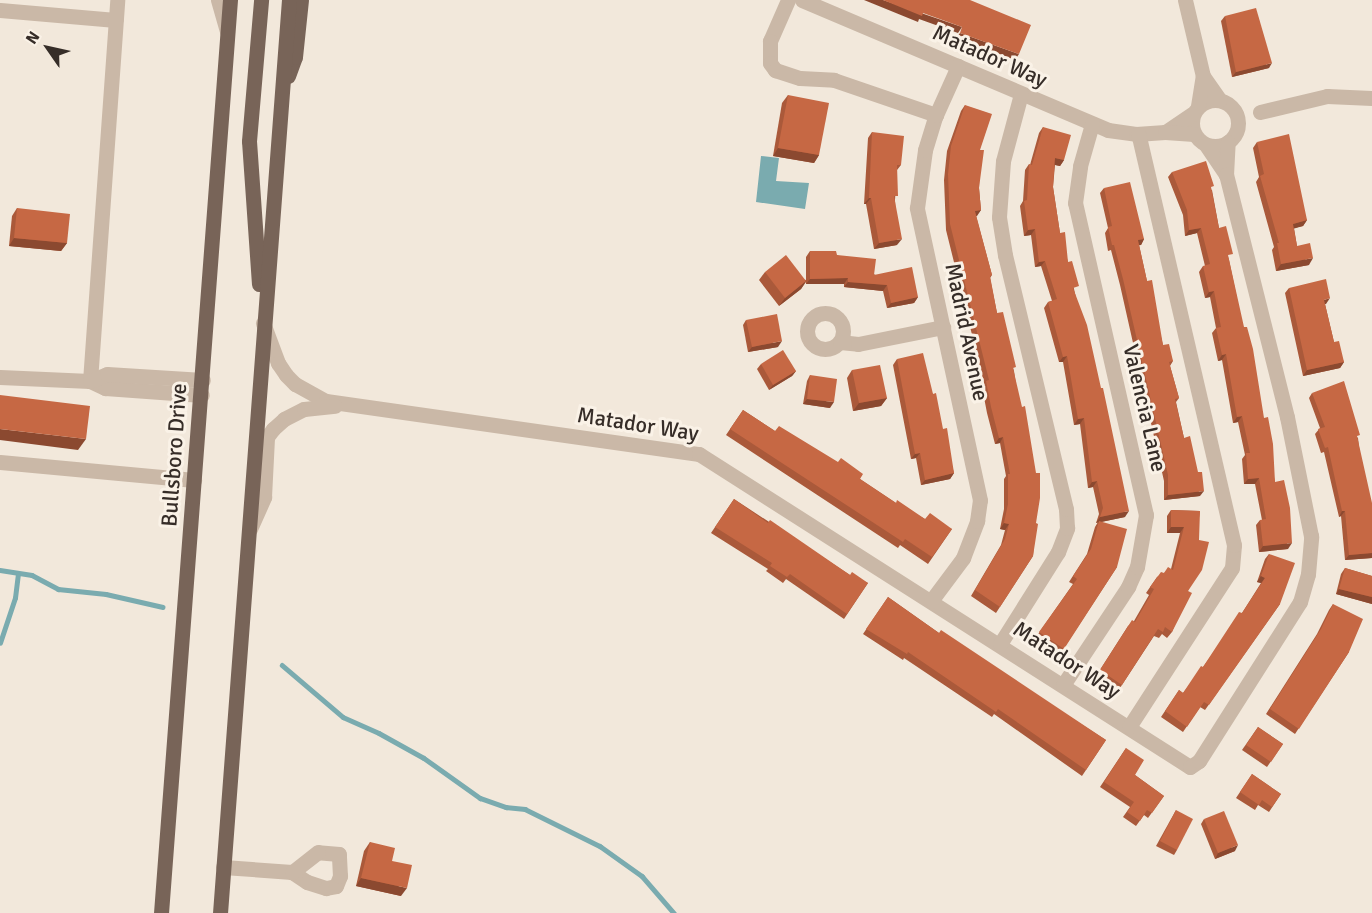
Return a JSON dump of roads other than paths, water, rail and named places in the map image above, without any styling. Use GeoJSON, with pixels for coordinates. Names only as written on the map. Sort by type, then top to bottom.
{"type":"FeatureCollection","features":[{"type":"Feature","properties":{"kind":"main road","name":"Bullsboro Drive"},"geometry":{"type":"LineString","coordinates":[[161,913],[230,0]]}},
{"type":"Feature","properties":{"kind":"main road"},"geometry":{"type":"LineString","coordinates":[[261,0],[249,141],[263,327]]}},
{"type":"Feature","properties":{"kind":"main road"},"geometry":{"type":"LineString","coordinates":[[220,913],[289,0]]}},
{"type":"Feature","properties":{"kind":"main road"},"geometry":{"type":"LineString","coordinates":[[281,93],[295,57],[301,0]]}},
{"type":"Feature","properties":{"kind":"street"},"geometry":{"type":"LineString","coordinates":[[90,381],[117,0]]}},
{"type":"Feature","properties":{"kind":"street"},"geometry":{"type":"LineString","coordinates":[[218,0],[228,34]]}},
{"type":"Feature","properties":{"kind":"street"},"geometry":{"type":"LineString","coordinates":[[788,0],[770,41],[770,63],[775,70],[800,78],[834,80],[936,115]]}},
{"type":"Feature","properties":{"kind":"street","name":"Matador Way"},"geometry":{"type":"LineString","coordinates":[[802,0],[1108,130],[1138,134],[1165,132],[1194,134]]}},
{"type":"Feature","properties":{"kind":"street"},"geometry":{"type":"LineString","coordinates":[[1185,0],[1203,76],[1220,100],[1236,117],[1235,134],[1228,142],[1219,146],[1206,145],[1194,134],[1191,123],[1203,76]]}},
{"type":"Feature","properties":{"kind":"street"},"geometry":{"type":"LineString","coordinates":[[0,10],[116,20]]}},
{"type":"Feature","properties":{"kind":"street","name":"Madrid Avenue"},"geometry":{"type":"LineString","coordinates":[[931,601],[963,558],[977,521],[980,500],[917,208],[925,150],[936,115],[958,66]]}},
{"type":"Feature","properties":{"kind":"street"},"geometry":{"type":"LineString","coordinates":[[1000,644],[1058,552],[1067,528],[1066,509],[1005,255],[999,217],[1002,161],[1021,94]]}},
{"type":"Feature","properties":{"kind":"street"},"geometry":{"type":"LineString","coordinates":[[1236,117],[1326,96],[1372,98]]}},
{"type":"Feature","properties":{"kind":"street"},"geometry":{"type":"LineString","coordinates":[[1195,110],[1209,100],[1220,100]]}},
{"type":"Feature","properties":{"kind":"street","name":"Matador Way"},"geometry":{"type":"LineString","coordinates":[[1165,132],[1195,110]]}},
{"type":"Feature","properties":{"kind":"street","name":"Valencia Lane"},"geometry":{"type":"LineString","coordinates":[[1063,685],[1128,587],[1137,567],[1146,515],[1075,203],[1080,166],[1092,124]]}},
{"type":"Feature","properties":{"kind":"street"},"geometry":{"type":"LineString","coordinates":[[1129,728],[1232,568],[1234,545],[1138,134]]}},
{"type":"Feature","properties":{"kind":"street","name":"Matador Way"},"geometry":{"type":"LineString","coordinates":[[263,327],[278,363],[286,375],[295,384],[326,401],[699,454],[1190,766],[1199,761],[1300,602],[1308,574],[1311,536],[1294,449],[1226,175],[1228,142]]}},
{"type":"Feature","properties":{"kind":"street","name":"Matador Way"},"geometry":{"type":"LineString","coordinates":[[1206,145],[1226,175]]}},
{"type":"Feature","properties":{"kind":"street"},"geometry":{"type":"LineString","coordinates":[[840,342],[858,344],[943,327]]}},
{"type":"Feature","properties":{"kind":"street"},"geometry":{"type":"LineString","coordinates":[[0,377],[90,381],[107,374],[202,388]]}},
{"type":"Feature","properties":{"kind":"street"},"geometry":{"type":"LineString","coordinates":[[248,533],[264,498],[267,437],[273,429],[284,419],[304,410],[356,405]]}},
{"type":"Feature","properties":{"kind":"street"},"geometry":{"type":"LineString","coordinates":[[0,462],[194,480]]}},
{"type":"Feature","properties":{"kind":"street"},"geometry":{"type":"LineString","coordinates":[[223,867],[292,872]]}},
{"type":"Feature","properties":{"kind":"water"},"geometry":{"type":"Polygon","coordinates":[[[761,156],[779,158],[776,181],[809,183],[805,209],[756,202],[761,156]]]}},
{"type":"Feature","properties":{"kind":"waterway"},"geometry":{"type":"LineString","coordinates":[[0,570],[32,575],[58,589],[106,594],[163,607]]}},
{"type":"Feature","properties":{"kind":"waterway"},"geometry":{"type":"LineString","coordinates":[[0,643],[15,598],[18,575]]}},
{"type":"Feature","properties":{"kind":"waterway"},"geometry":{"type":"LineString","coordinates":[[282,665],[343,717],[379,733],[424,758],[480,798],[506,807],[525,809],[600,846],[642,876],[674,913]]}}]}
